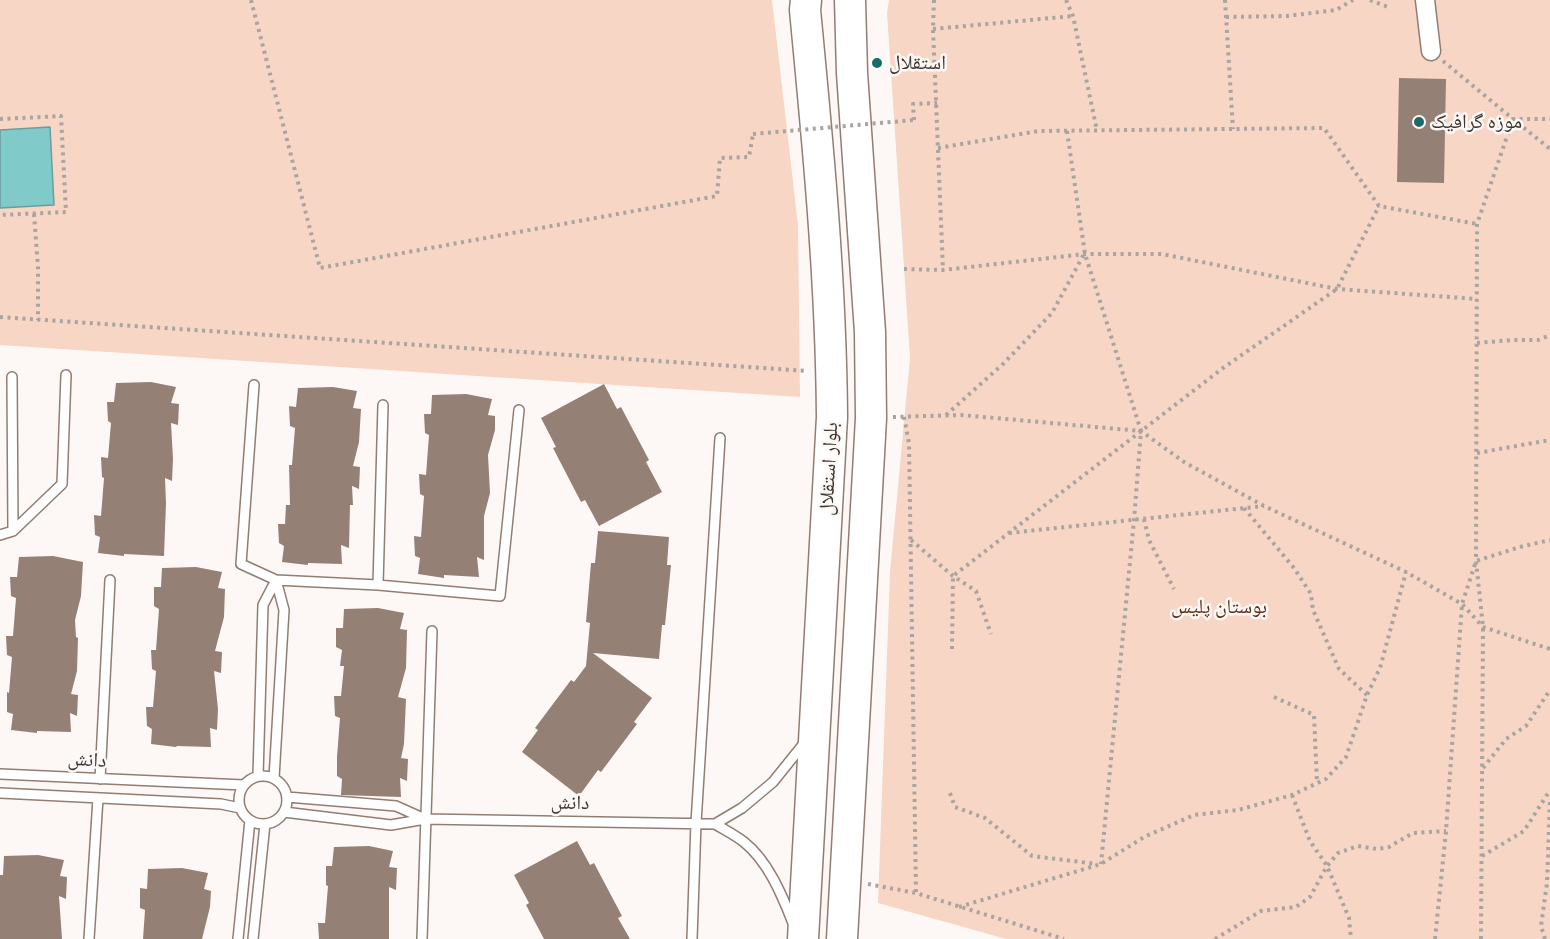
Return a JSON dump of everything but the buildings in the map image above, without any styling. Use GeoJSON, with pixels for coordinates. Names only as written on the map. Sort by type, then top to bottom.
{"type":"FeatureCollection","features":[{"type":"Feature","properties":{"kind":"main road","name":"بلوار استقلال"},"geometry":{"type":"LineString","coordinates":[[802,939],[832,417],[831,333],[806,0]]}},
{"type":"Feature","properties":{"kind":"main road","name":"بلوار استقلال"},"geometry":{"type":"LineString","coordinates":[[842,939],[871,418],[870,332],[855,116],[850,0]]}},
{"type":"Feature","properties":{"kind":"street"},"geometry":{"type":"LineString","coordinates":[[1425,0],[1431,51]]}},
{"type":"Feature","properties":{"kind":"lane"},"geometry":{"type":"LineString","coordinates":[[0,535],[13,531],[62,484],[66,375]]}},
{"type":"Feature","properties":{"kind":"lane"},"geometry":{"type":"LineString","coordinates":[[12,377],[13,531]]}},
{"type":"Feature","properties":{"kind":"lane"},"geometry":{"type":"LineString","coordinates":[[254,385],[241,564],[276,580],[378,585],[500,596],[519,410]]}},
{"type":"Feature","properties":{"kind":"lane"},"geometry":{"type":"LineString","coordinates":[[378,585],[383,405]]}},
{"type":"Feature","properties":{"kind":"lane"},"geometry":{"type":"LineString","coordinates":[[692,939],[696,823],[720,438]]}},
{"type":"Feature","properties":{"kind":"lane"},"geometry":{"type":"LineString","coordinates":[[100,779],[110,580]]}},
{"type":"Feature","properties":{"kind":"lane"},"geometry":{"type":"LineString","coordinates":[[258,776],[263,605],[276,580]]}},
{"type":"Feature","properties":{"kind":"lane"},"geometry":{"type":"LineString","coordinates":[[273,778],[284,610],[276,580]]}},
{"type":"Feature","properties":{"kind":"lane"},"geometry":{"type":"LineString","coordinates":[[422,939],[432,631]]}},
{"type":"Feature","properties":{"kind":"lane"},"geometry":{"type":"LineString","coordinates":[[802,939],[781,893],[762,862],[745,843],[715,824],[742,808],[773,782],[815,730]]}},
{"type":"Feature","properties":{"kind":"lane","name":"دانش"},"geometry":{"type":"LineString","coordinates":[[0,774],[244,785]]}},
{"type":"Feature","properties":{"kind":"lane"},"geometry":{"type":"LineString","coordinates":[[258,776],[273,778],[280,783],[287,797],[284,812],[279,818],[265,824],[250,820],[240,808],[239,800],[244,785],[258,776]]}},
{"type":"Feature","properties":{"kind":"lane","name":"دانش"},"geometry":{"type":"LineString","coordinates":[[0,793],[221,804],[240,808]]}},
{"type":"Feature","properties":{"kind":"lane","name":"دانش"},"geometry":{"type":"LineString","coordinates":[[287,797],[396,806],[425,819]]}},
{"type":"Feature","properties":{"kind":"lane"},"geometry":{"type":"LineString","coordinates":[[89,939],[98,798]]}},
{"type":"Feature","properties":{"kind":"lane","name":"دانش"},"geometry":{"type":"LineString","coordinates":[[284,812],[391,825],[425,819],[715,824]]}},
{"type":"Feature","properties":{"kind":"lane"},"geometry":{"type":"LineString","coordinates":[[238,939],[250,820]]}},
{"type":"Feature","properties":{"kind":"lane"},"geometry":{"type":"LineString","coordinates":[[253,939],[265,824]]}},
{"type":"Feature","properties":{"kind":"path"},"geometry":{"type":"LineString","coordinates":[[251,0],[320,268],[717,196],[720,158],[749,157],[753,134],[914,120],[914,104],[937,103]]}},
{"type":"Feature","properties":{"kind":"path"},"geometry":{"type":"LineString","coordinates":[[934,0],[933,29],[943,270]]}},
{"type":"Feature","properties":{"kind":"path"},"geometry":{"type":"LineString","coordinates":[[1066,0],[1072,16],[1097,131]]}},
{"type":"Feature","properties":{"kind":"path"},"geometry":{"type":"LineString","coordinates":[[1225,0],[1233,129]]}},
{"type":"Feature","properties":{"kind":"path"},"geometry":{"type":"LineString","coordinates":[[1226,17],[1287,16],[1336,10],[1353,0]]}},
{"type":"Feature","properties":{"kind":"path"},"geometry":{"type":"LineString","coordinates":[[1370,0],[1388,7]]}},
{"type":"Feature","properties":{"kind":"path"},"geometry":{"type":"LineString","coordinates":[[933,29],[1072,16]]}},
{"type":"Feature","properties":{"kind":"path"},"geometry":{"type":"LineString","coordinates":[[1431,51],[1550,149]]}},
{"type":"Feature","properties":{"kind":"path"},"geometry":{"type":"LineString","coordinates":[[0,119],[61,116],[66,212],[0,215]]}},
{"type":"Feature","properties":{"kind":"path"},"geometry":{"type":"LineString","coordinates":[[1513,119],[1550,119]]}},
{"type":"Feature","properties":{"kind":"path"},"geometry":{"type":"LineString","coordinates":[[1481,939],[1483,627],[1476,561],[1477,224],[1513,119]]}},
{"type":"Feature","properties":{"kind":"path"},"geometry":{"type":"LineString","coordinates":[[938,148],[1038,131],[1324,128],[1379,206],[1477,224]]}},
{"type":"Feature","properties":{"kind":"path"},"geometry":{"type":"LineString","coordinates":[[1067,131],[1085,254],[1141,431],[1101,864]]}},
{"type":"Feature","properties":{"kind":"path"},"geometry":{"type":"LineString","coordinates":[[953,576],[1223,368],[1337,288],[1379,206]]}},
{"type":"Feature","properties":{"kind":"path"},"geometry":{"type":"LineString","coordinates":[[34,214],[38,267],[38,320]]}},
{"type":"Feature","properties":{"kind":"path"},"geometry":{"type":"LineString","coordinates":[[904,269],[943,270],[1085,254],[1162,254],[1337,288],[1477,300]]}},
{"type":"Feature","properties":{"kind":"path"},"geometry":{"type":"LineString","coordinates":[[945,415],[1003,364],[1052,314],[1085,254]]}},
{"type":"Feature","properties":{"kind":"path"},"geometry":{"type":"LineString","coordinates":[[0,317],[832,373]]}},
{"type":"Feature","properties":{"kind":"path"},"geometry":{"type":"LineString","coordinates":[[1477,343],[1538,340],[1550,335]]}},
{"type":"Feature","properties":{"kind":"path"},"geometry":{"type":"LineString","coordinates":[[871,418],[961,415],[1141,431],[1184,462],[1264,506],[1406,572],[1462,604],[1483,627],[1550,649]]}},
{"type":"Feature","properties":{"kind":"path"},"geometry":{"type":"LineString","coordinates":[[904,417],[909,443],[916,893]]}},
{"type":"Feature","properties":{"kind":"path"},"geometry":{"type":"LineString","coordinates":[[1477,453],[1550,440]]}},
{"type":"Feature","properties":{"kind":"path"},"geometry":{"type":"LineString","coordinates":[[1009,533],[1264,506]]}},
{"type":"Feature","properties":{"kind":"path"},"geometry":{"type":"LineString","coordinates":[[1244,508],[1294,568],[1311,594],[1313,610],[1339,669],[1367,695]]}},
{"type":"Feature","properties":{"kind":"path"},"geometry":{"type":"LineString","coordinates":[[1144,519],[1149,540],[1174,589]]}},
{"type":"Feature","properties":{"kind":"path"},"geometry":{"type":"LineString","coordinates":[[910,540],[953,576],[976,591],[991,634]]}},
{"type":"Feature","properties":{"kind":"path"},"geometry":{"type":"LineString","coordinates":[[1476,561],[1550,540]]}},
{"type":"Feature","properties":{"kind":"path"},"geometry":{"type":"LineString","coordinates":[[1435,939],[1446,831],[1462,604],[1476,561]]}},
{"type":"Feature","properties":{"kind":"path"},"geometry":{"type":"LineString","coordinates":[[959,907],[1101,864],[1144,837],[1194,815],[1238,810],[1292,795],[1326,779],[1346,757],[1367,695],[1380,668],[1406,572]]}},
{"type":"Feature","properties":{"kind":"path"},"geometry":{"type":"LineString","coordinates":[[952,649],[953,576]]}},
{"type":"Feature","properties":{"kind":"path"},"geometry":{"type":"LineString","coordinates":[[1482,770],[1506,739],[1526,726],[1550,690]]}},
{"type":"Feature","properties":{"kind":"path"},"geometry":{"type":"LineString","coordinates":[[1274,697],[1314,715],[1317,783]]}},
{"type":"Feature","properties":{"kind":"path"},"geometry":{"type":"LineString","coordinates":[[1482,856],[1524,831],[1550,790]]}},
{"type":"Feature","properties":{"kind":"path"},"geometry":{"type":"LineString","coordinates":[[950,794],[956,807],[985,818],[1032,856],[1101,864]]}},
{"type":"Feature","properties":{"kind":"path"},"geometry":{"type":"LineString","coordinates":[[1292,795],[1310,841],[1327,866],[1348,918],[1351,939]]}},
{"type":"Feature","properties":{"kind":"path"},"geometry":{"type":"LineString","coordinates":[[1545,939],[1541,926],[1547,883],[1550,799]]}},
{"type":"Feature","properties":{"kind":"path"},"geometry":{"type":"LineString","coordinates":[[1215,939],[1261,911],[1296,907],[1310,897],[1327,866],[1338,853],[1358,846],[1377,849],[1389,847],[1413,833],[1446,831]]}},
{"type":"Feature","properties":{"kind":"path"},"geometry":{"type":"LineString","coordinates":[[847,879],[916,893],[1064,939]]}},
{"type":"Feature","properties":{"kind":"green space"},"geometry":{"type":"Polygon","coordinates":[[[0,0],[772,0],[798,225],[800,397],[0,345],[0,0]]]}},
{"type":"Feature","properties":{"kind":"green space","name":"بوستان پلیس"},"geometry":{"type":"Polygon","coordinates":[[[889,0],[1550,0],[1550,939],[1006,939],[878,903],[890,572],[910,358],[887,13],[889,0]]]}},
{"type":"Feature","properties":{"kind":"water"},"geometry":{"type":"Polygon","coordinates":[[[50,127],[54,205],[0,208],[0,130],[50,127]]]}},
{"type":"Feature","properties":{"kind":"place","name":"استقلال"},"geometry":{"type":"Point","coordinates":[877,63]}},
{"type":"Feature","properties":{"kind":"place","name":"موزه گرافیک"},"geometry":{"type":"Point","coordinates":[1419,122]}}]}
